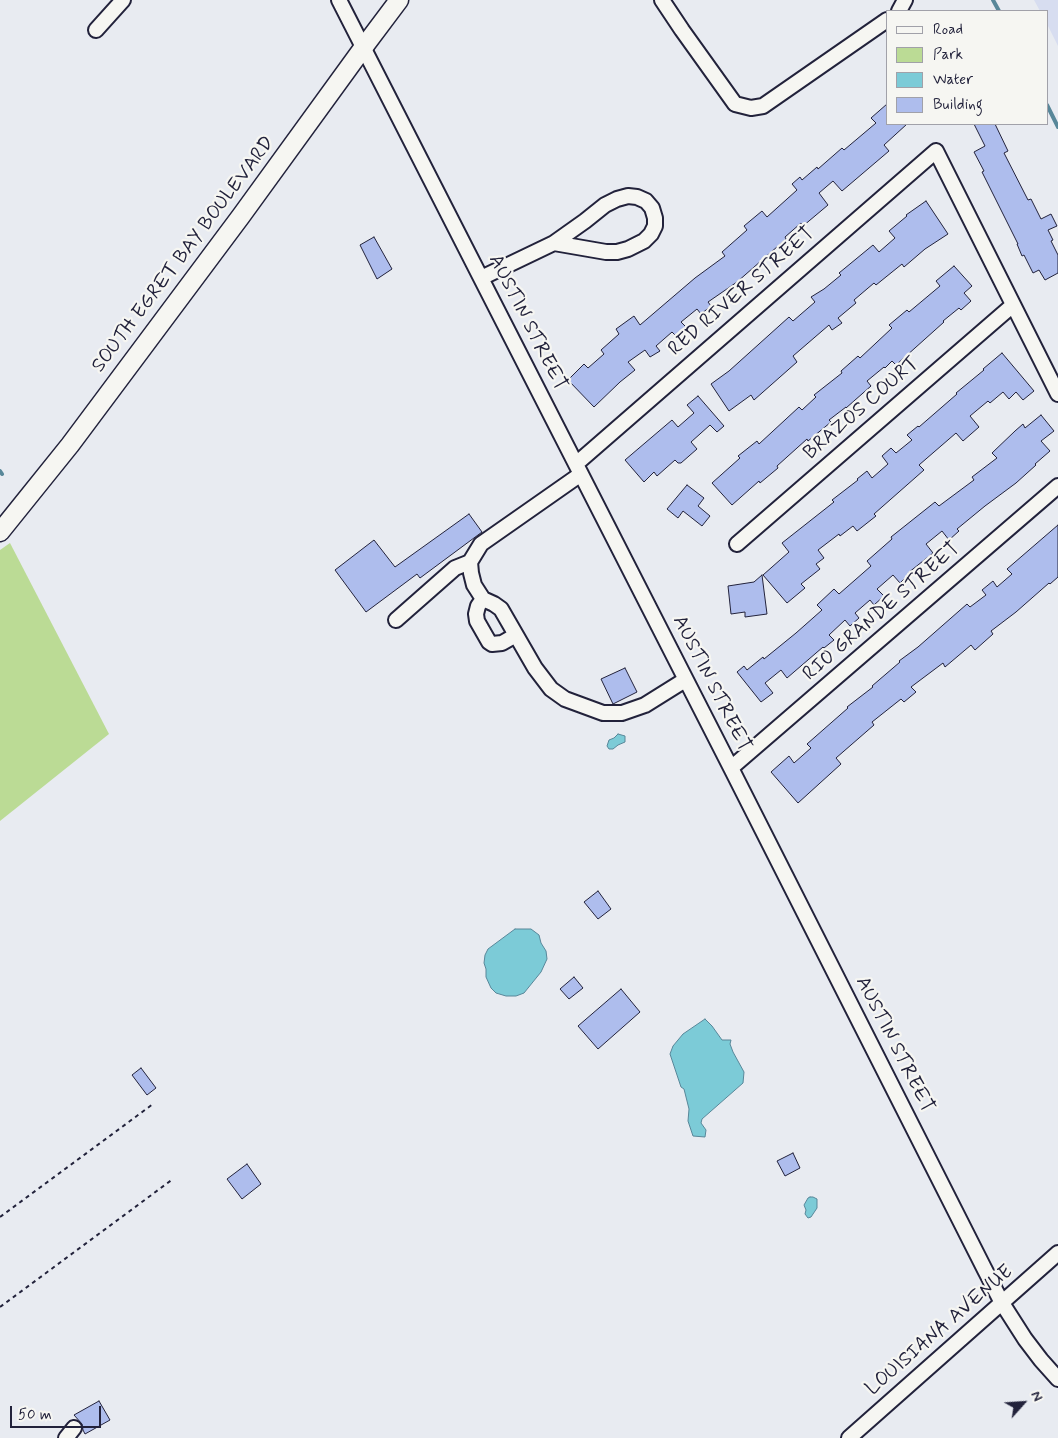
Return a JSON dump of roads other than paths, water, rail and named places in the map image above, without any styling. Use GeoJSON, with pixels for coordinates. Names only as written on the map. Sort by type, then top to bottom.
{"type":"FeatureCollection","features":[{"type":"Feature","properties":{"kind":"main road","name":"SOUTH EGRET BAY BOULEVARD"},"geometry":{"type":"LineString","coordinates":[[0,532],[70,445],[399,0]]}},
{"type":"Feature","properties":{"kind":"street"},"geometry":{"type":"LineString","coordinates":[[96,30],[123,0]]}},
{"type":"Feature","properties":{"kind":"street","name":"AUSTIN STREET"},"geometry":{"type":"LineString","coordinates":[[340,0],[1002,1303],[1025,1339],[1058,1379]]}},
{"type":"Feature","properties":{"kind":"street"},"geometry":{"type":"LineString","coordinates":[[662,0],[735,104],[751,108],[764,106],[886,21]]}},
{"type":"Feature","properties":{"kind":"street","name":"RED RIVER STREET"},"geometry":{"type":"LineString","coordinates":[[470,562],[481,544],[578,469],[936,151],[1013,305]]}},
{"type":"Feature","properties":{"kind":"street"},"geometry":{"type":"LineString","coordinates":[[481,278],[554,243],[605,205],[617,199],[628,196],[637,197],[646,201],[652,208],[655,218],[651,234],[644,241],[628,249],[606,252],[554,243]]}},
{"type":"Feature","properties":{"kind":"street"},"geometry":{"type":"LineString","coordinates":[[1013,305],[1058,394]]}},
{"type":"Feature","properties":{"kind":"street","name":"BRAZOS COURT"},"geometry":{"type":"LineString","coordinates":[[737,544],[1013,305]]}},
{"type":"Feature","properties":{"kind":"street","name":"RIO GRANDE STREET"},"geometry":{"type":"LineString","coordinates":[[731,768],[1058,486]]}},
{"type":"Feature","properties":{"kind":"street"},"geometry":{"type":"LineString","coordinates":[[396,620],[455,568],[470,562],[474,585],[483,599],[501,609],[535,668],[551,689],[565,699],[602,713],[622,713],[645,705],[685,680]]}},
{"type":"Feature","properties":{"kind":"street"},"geometry":{"type":"LineString","coordinates":[[483,599],[478,606],[476,614],[477,621],[489,642],[492,644],[502,643],[516,635]]}},
{"type":"Feature","properties":{"kind":"street","name":"LOUISIANA AVENUE"},"geometry":{"type":"LineString","coordinates":[[849,1438],[1058,1254]]}},
{"type":"Feature","properties":{"kind":"water"},"geometry":{"type":"Polygon","coordinates":[[[618,734],[625,736],[625,742],[613,749],[609,749],[607,746],[609,740],[618,734]]]}},
{"type":"Feature","properties":{"kind":"water"},"geometry":{"type":"Polygon","coordinates":[[[515,929],[531,929],[539,935],[546,951],[547,959],[541,972],[524,993],[516,996],[506,996],[496,993],[491,988],[486,977],[485,955],[488,949],[515,929]]]}},
{"type":"Feature","properties":{"kind":"water"},"geometry":{"type":"Polygon","coordinates":[[[705,1019],[722,1040],[731,1040],[730,1044],[733,1052],[744,1072],[743,1083],[702,1119],[701,1123],[706,1130],[705,1137],[693,1136],[688,1121],[689,1109],[684,1089],[681,1087],[670,1054],[673,1046],[683,1034],[705,1019]]]}},
{"type":"Feature","properties":{"kind":"water"},"geometry":{"type":"Polygon","coordinates":[[[810,1197],[817,1199],[817,1208],[811,1217],[808,1218],[805,1214],[804,1205],[810,1197]]]}},
{"type":"Feature","properties":{"kind":"waterway"},"geometry":{"type":"LineString","coordinates":[[993,0],[998,10]]}},
{"type":"Feature","properties":{"kind":"waterway"},"geometry":{"type":"LineString","coordinates":[[1048,107],[1058,127]]}}]}
